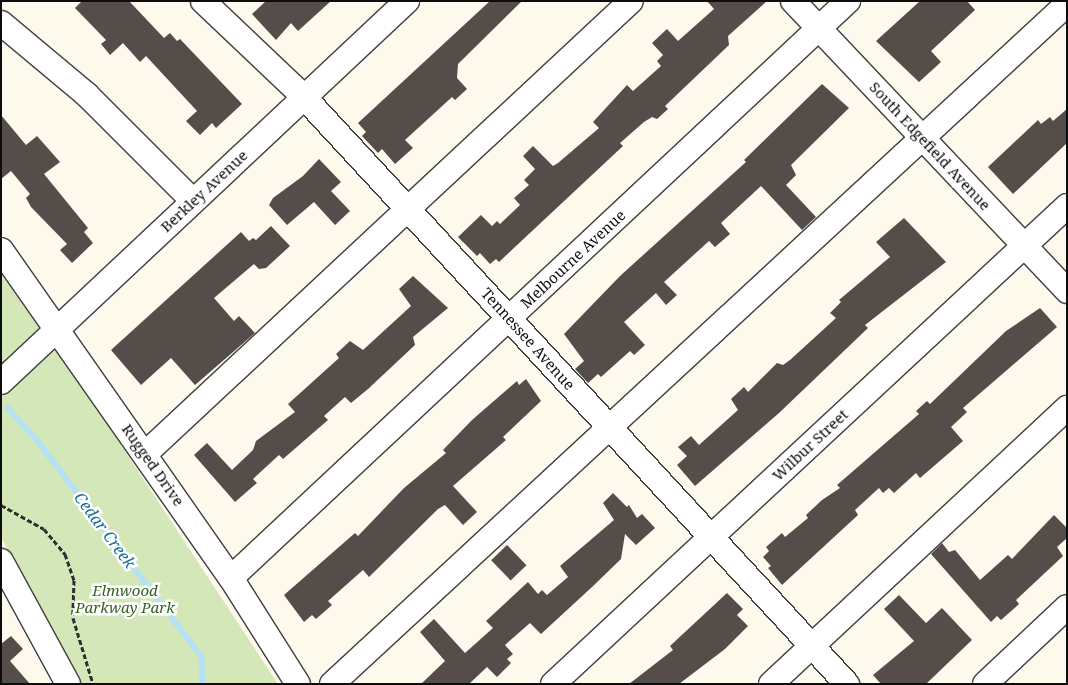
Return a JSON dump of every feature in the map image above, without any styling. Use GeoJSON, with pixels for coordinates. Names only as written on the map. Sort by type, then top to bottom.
{"type":"FeatureCollection","features":[{"type":"Feature","properties":{"kind":"street","name":"Tennessee Avenue"},"geometry":{"type":"LineString","coordinates":[[203,1],[304,97],[847,684]]}},
{"type":"Feature","properties":{"kind":"street","name":"Berkley Avenue"},"geometry":{"type":"LineString","coordinates":[[1,382],[407,1]]}},
{"type":"Feature","properties":{"kind":"street"},"geometry":{"type":"LineString","coordinates":[[145,454],[409,210],[631,1]]}},
{"type":"Feature","properties":{"kind":"street","name":"South Edgefield Avenue"},"geometry":{"type":"LineString","coordinates":[[794,1],[1067,290]]}},
{"type":"Feature","properties":{"kind":"street","name":"Melbourne Avenue"},"geometry":{"type":"LineString","coordinates":[[231,578],[848,1]]}},
{"type":"Feature","properties":{"kind":"street"},"geometry":{"type":"LineString","coordinates":[[332,684],[610,429],[1067,4]]}},
{"type":"Feature","properties":{"kind":"street"},"geometry":{"type":"LineString","coordinates":[[1,23],[87,95],[193,202]]}},
{"type":"Feature","properties":{"kind":"street","name":"Wilbur Street"},"geometry":{"type":"LineString","coordinates":[[553,684],[1067,206]]}},
{"type":"Feature","properties":{"kind":"street","name":"Rugged Drive"},"geometry":{"type":"LineString","coordinates":[[1,250],[231,578],[298,684]]}},
{"type":"Feature","properties":{"kind":"street"},"geometry":{"type":"LineString","coordinates":[[771,684],[1067,408]]}},
{"type":"Feature","properties":{"kind":"street"},"geometry":{"type":"LineString","coordinates":[[1,561],[7,587],[68,684]]}},
{"type":"Feature","properties":{"kind":"street"},"geometry":{"type":"LineString","coordinates":[[985,684],[1067,607]]}},
{"type":"Feature","properties":{"kind":"path"},"geometry":{"type":"LineString","coordinates":[[1,505],[44,529],[65,554],[74,580],[73,618],[93,684]]}},
{"type":"Feature","properties":{"kind":"green space","name":"Elmwood Parkway Park"},"geometry":{"type":"Polygon","coordinates":[[[1,274],[75,375],[278,684],[78,684],[1,537],[1,274]]]}},
{"type":"Feature","properties":{"kind":"building"},"geometry":{"type":"Polygon","coordinates":[[[82,1],[129,1],[164,38],[170,33],[177,41],[180,39],[242,104],[216,128],[212,123],[200,135],[186,121],[197,111],[146,56],[140,62],[123,43],[110,55],[101,44],[106,40],[75,8],[82,1]]]}},
{"type":"Feature","properties":{"kind":"building"},"geometry":{"type":"Polygon","coordinates":[[[266,1],[331,1],[298,31],[291,23],[276,40],[252,14],[266,1]]]}},
{"type":"Feature","properties":{"kind":"building"},"geometry":{"type":"Polygon","coordinates":[[[490,1],[522,1],[458,64],[457,78],[467,89],[455,100],[452,97],[405,140],[413,148],[395,164],[382,149],[378,153],[362,136],[366,132],[358,123],[490,1]]]}},
{"type":"Feature","properties":{"kind":"building"},"geometry":{"type":"Polygon","coordinates":[[[707,1],[767,1],[728,36],[729,45],[665,106],[668,109],[657,119],[652,117],[644,122],[620,143],[623,146],[499,262],[496,259],[490,264],[480,253],[477,256],[458,237],[481,215],[492,226],[497,221],[500,224],[520,205],[514,198],[529,185],[524,180],[535,169],[523,156],[533,146],[553,166],[558,163],[599,128],[593,122],[627,85],[633,91],[661,66],[657,61],[663,55],[652,43],[667,29],[678,41],[714,9],[707,1]]]}},
{"type":"Feature","properties":{"kind":"building"},"geometry":{"type":"Polygon","coordinates":[[[920,1],[967,1],[975,10],[931,51],[941,62],[919,82],[876,41],[920,1]]]}},
{"type":"Feature","properties":{"kind":"building"},"geometry":{"type":"Polygon","coordinates":[[[822,84],[849,108],[791,165],[796,175],[786,185],[816,217],[802,230],[761,186],[721,223],[730,234],[715,247],[709,241],[664,282],[677,295],[666,305],[656,293],[624,322],[645,345],[634,355],[630,351],[601,377],[598,374],[588,383],[575,369],[584,361],[564,334],[620,276],[746,162],[744,160],[822,84]]]}},
{"type":"Feature","properties":{"kind":"building"},"geometry":{"type":"Polygon","coordinates":[[[1067,109],[1067,143],[1013,194],[988,167],[1038,120],[1041,124],[1050,117],[1053,121],[1067,109]]]}},
{"type":"Feature","properties":{"kind":"building"},"geometry":{"type":"Polygon","coordinates":[[[1,115],[26,145],[37,136],[60,162],[44,174],[88,228],[84,232],[93,243],[72,263],[60,250],[67,244],[31,207],[26,198],[30,194],[11,171],[1,179],[1,115]]]}},
{"type":"Feature","properties":{"kind":"building"},"geometry":{"type":"Polygon","coordinates":[[[319,159],[341,182],[331,191],[350,211],[335,225],[314,202],[287,225],[269,205],[273,198],[303,176],[319,159]]]}},
{"type":"Feature","properties":{"kind":"building"},"geometry":{"type":"Polygon","coordinates":[[[904,218],[946,262],[865,325],[868,328],[779,413],[695,486],[677,465],[687,456],[678,447],[691,436],[699,445],[738,410],[731,399],[744,387],[748,392],[777,363],[783,365],[790,360],[836,318],[830,313],[841,302],[839,300],[890,257],[876,242],[904,218]]]}},
{"type":"Feature","properties":{"kind":"building"},"geometry":{"type":"Polygon","coordinates":[[[271,226],[290,246],[266,268],[259,269],[254,264],[214,298],[234,321],[239,316],[255,333],[195,385],[171,358],[141,385],[111,350],[241,232],[249,241],[253,238],[256,240],[271,226]]]}},
{"type":"Feature","properties":{"kind":"building"},"geometry":{"type":"Polygon","coordinates":[[[413,276],[448,308],[413,337],[415,345],[368,389],[351,403],[345,397],[324,416],[328,420],[283,459],[279,455],[253,479],[257,483],[235,502],[194,455],[207,443],[232,470],[253,450],[256,441],[295,412],[288,404],[339,358],[336,354],[350,341],[363,350],[411,306],[399,289],[413,276]]]}},
{"type":"Feature","properties":{"kind":"building"},"geometry":{"type":"Polygon","coordinates":[[[1040,308],[1057,327],[963,408],[967,412],[951,427],[963,441],[920,478],[916,473],[894,493],[889,488],[883,493],[879,488],[855,510],[858,515],[782,585],[768,568],[771,566],[763,557],[769,551],[766,547],[782,533],[785,537],[808,518],[806,515],[822,500],[840,488],[837,485],[919,414],[916,411],[927,401],[930,404],[1006,331],[1040,308]]]}},
{"type":"Feature","properties":{"kind":"building"},"geometry":{"type":"Polygon","coordinates":[[[526,379],[541,401],[503,437],[506,440],[453,486],[477,512],[463,525],[445,505],[438,509],[369,577],[363,570],[328,601],[332,605],[316,619],[312,615],[304,622],[284,595],[355,533],[358,536],[404,488],[446,453],[443,450],[472,420],[517,381],[519,385],[526,379]]]}},
{"type":"Feature","properties":{"kind":"building"},"geometry":{"type":"Polygon","coordinates":[[[613,493],[627,507],[629,505],[637,518],[642,514],[655,528],[636,545],[625,534],[621,559],[592,587],[541,634],[530,623],[505,645],[513,654],[507,659],[511,663],[497,677],[487,667],[469,684],[421,684],[445,661],[420,632],[434,619],[465,653],[493,628],[486,621],[528,582],[538,594],[542,590],[547,595],[568,577],[560,566],[614,520],[603,503],[613,493]]]}},
{"type":"Feature","properties":{"kind":"building"},"geometry":{"type":"Polygon","coordinates":[[[1054,515],[1067,528],[1067,538],[1057,547],[1063,556],[1016,600],[1019,604],[1001,620],[997,616],[991,622],[931,554],[942,543],[949,552],[955,550],[980,580],[1008,555],[1012,559],[1054,515]]]}},
{"type":"Feature","properties":{"kind":"building"},"geometry":{"type":"Polygon","coordinates":[[[507,545],[526,565],[511,580],[491,560],[507,545]]]}},
{"type":"Feature","properties":{"kind":"building"},"geometry":{"type":"Polygon","coordinates":[[[727,593],[743,609],[737,615],[748,626],[725,649],[679,684],[629,684],[673,650],[670,646],[727,593]]]}},
{"type":"Feature","properties":{"kind":"building"},"geometry":{"type":"Polygon","coordinates":[[[899,595],[926,623],[942,608],[972,640],[926,684],[881,684],[873,675],[914,641],[884,609],[899,595]]]}},
{"type":"Feature","properties":{"kind":"building"},"geometry":{"type":"Polygon","coordinates":[[[11,636],[23,649],[10,661],[30,684],[1,684],[1,644],[11,636]]]}},
{"type":"Feature","properties":{"kind":"waterway","name":"Cedar Creek"},"geometry":{"type":"LineString","coordinates":[[8,408],[38,441],[202,657],[203,684]]}}]}
